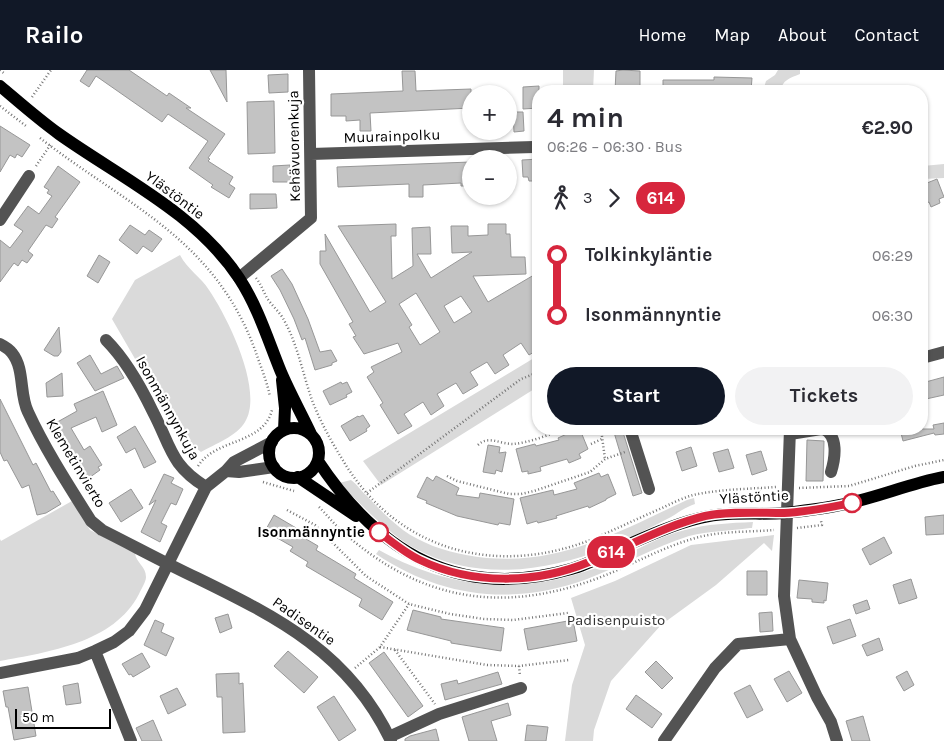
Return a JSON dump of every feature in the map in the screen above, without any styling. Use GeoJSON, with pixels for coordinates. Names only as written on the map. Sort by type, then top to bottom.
{"type":"FeatureCollection","features":[{"type":"Feature","properties":{"kind":"main road","name":"Ylästöntie"},"geometry":{"type":"LineString","coordinates":[[3,80],[58,133],[159,200],[210,244],[239,278],[254,304],[281,372],[310,434]]}},
{"type":"Feature","properties":{"kind":"main road","name":"Ylästöntie"},"geometry":{"type":"LineString","coordinates":[[281,372],[285,408],[284,430]]}},
{"type":"Feature","properties":{"kind":"main road"},"geometry":{"type":"LineString","coordinates":[[297,428],[310,434],[318,445],[318,461],[310,472],[298,477],[283,475],[274,467],[270,456],[272,442],[284,430],[297,428]]}},
{"type":"Feature","properties":{"kind":"main road","name":"Ylästöntie"},"geometry":{"type":"LineString","coordinates":[[318,461],[332,483],[375,528]]}},
{"type":"Feature","properties":{"kind":"main road","name":"Ylästöntie"},"geometry":{"type":"LineString","coordinates":[[298,477],[375,528],[418,560],[466,576],[493,579],[520,578],[571,569],[674,525],[706,516],[786,513],[852,503],[927,480],[944,477]]}},
{"type":"Feature","properties":{"kind":"street","name":"Kehävuorenkuja"},"geometry":{"type":"LineString","coordinates":[[239,278],[311,218],[308,70]]}},
{"type":"Feature","properties":{"kind":"street","name":"Muurainpolku"},"geometry":{"type":"LineString","coordinates":[[311,154],[532,147]]}},
{"type":"Feature","properties":{"kind":"street"},"geometry":{"type":"LineString","coordinates":[[0,220],[29,176]]}},
{"type":"Feature","properties":{"kind":"street","name":"Isonmännynkuja"},"geometry":{"type":"LineString","coordinates":[[106,340],[118,351],[152,410],[178,464],[192,478],[206,487]]}},
{"type":"Feature","properties":{"kind":"street","name":"Klemetinvierto"},"geometry":{"type":"LineString","coordinates":[[0,344],[12,353],[18,366],[26,409],[36,429],[91,521],[102,530],[168,563]]}},
{"type":"Feature","properties":{"kind":"street"},"geometry":{"type":"LineString","coordinates":[[928,356],[944,352]]}},
{"type":"Feature","properties":{"kind":"street"},"geometry":{"type":"LineString","coordinates":[[632,435],[649,489]]}},
{"type":"Feature","properties":{"kind":"street"},"geometry":{"type":"LineString","coordinates":[[790,435],[784,596],[790,639],[831,722],[837,741]]}},
{"type":"Feature","properties":{"kind":"street"},"geometry":{"type":"LineString","coordinates":[[831,435],[834,461],[831,472]]}},
{"type":"Feature","properties":{"kind":"street"},"geometry":{"type":"LineString","coordinates":[[0,673],[78,658],[114,642],[129,631],[141,617],[206,487],[234,462],[272,442]]}},
{"type":"Feature","properties":{"kind":"street"},"geometry":{"type":"LineString","coordinates":[[226,471],[239,472],[274,467]]}},
{"type":"Feature","properties":{"kind":"street","name":"Padisentie"},"geometry":{"type":"LineString","coordinates":[[168,563],[265,612],[295,630],[329,657],[351,680],[367,700],[390,739]]}},
{"type":"Feature","properties":{"kind":"street"},"geometry":{"type":"LineString","coordinates":[[664,741],[715,668],[738,644],[790,639]]}},
{"type":"Feature","properties":{"kind":"street"},"geometry":{"type":"LineString","coordinates":[[96,651],[130,741]]}},
{"type":"Feature","properties":{"kind":"street"},"geometry":{"type":"LineString","coordinates":[[390,739],[441,713],[522,688]]}},
{"type":"Feature","properties":{"kind":"path"},"geometry":{"type":"LineString","coordinates":[[0,70],[3,80]]}},
{"type":"Feature","properties":{"kind":"path"},"geometry":{"type":"LineString","coordinates":[[38,102],[32,97],[51,70]]}},
{"type":"Feature","properties":{"kind":"path"},"geometry":{"type":"LineString","coordinates":[[29,176],[58,133]]}},
{"type":"Feature","properties":{"kind":"path","name":"Ylästöntie"},"geometry":{"type":"LineString","coordinates":[[112,188],[156,219],[207,266],[222,285],[250,336],[270,395],[272,410],[269,419],[262,428],[207,456],[192,478]]}},
{"type":"Feature","properties":{"kind":"path"},"geometry":{"type":"LineString","coordinates":[[250,270],[259,282],[266,298],[285,321],[323,425],[348,469],[367,493],[402,525],[428,540],[453,550],[507,557],[532,556],[562,550],[592,539],[693,495],[728,490],[817,489],[849,486],[915,466],[944,460]]}},
{"type":"Feature","properties":{"kind":"path"},"geometry":{"type":"LineString","coordinates":[[367,493],[521,379],[532,375]]}},
{"type":"Feature","properties":{"kind":"path"},"geometry":{"type":"LineString","coordinates":[[478,445],[487,440],[512,444],[548,435]]}},
{"type":"Feature","properties":{"kind":"path"},"geometry":{"type":"LineString","coordinates":[[602,435],[605,459]]}},
{"type":"Feature","properties":{"kind":"path"},"geometry":{"type":"LineString","coordinates":[[591,444],[602,439]]}},
{"type":"Feature","properties":{"kind":"path"},"geometry":{"type":"LineString","coordinates":[[447,476],[457,481],[509,494],[521,494],[590,472],[605,459],[636,448]]}},
{"type":"Feature","properties":{"kind":"path"},"geometry":{"type":"LineString","coordinates":[[260,481],[287,488],[300,494]]}},
{"type":"Feature","properties":{"kind":"path"},"geometry":{"type":"LineString","coordinates":[[287,510],[315,525],[366,576],[408,604],[450,614],[484,619],[513,620],[568,613]]}},
{"type":"Feature","properties":{"kind":"path"},"geometry":{"type":"LineString","coordinates":[[670,546],[701,537],[822,525]]}},
{"type":"Feature","properties":{"kind":"path"},"geometry":{"type":"LineString","coordinates":[[352,670],[380,647],[408,604]]}},
{"type":"Feature","properties":{"kind":"path"},"geometry":{"type":"LineString","coordinates":[[380,647],[487,664],[519,666],[569,660]]}},
{"type":"Feature","properties":{"kind":"path"},"geometry":{"type":"LineString","coordinates":[[394,649],[441,713]]}},
{"type":"Feature","properties":{"kind":"green space"},"geometry":{"type":"Polygon","coordinates":[[[563,70],[594,70],[593,85],[563,85],[563,70]]]}},
{"type":"Feature","properties":{"kind":"green space"},"geometry":{"type":"Polygon","coordinates":[[[778,70],[800,70],[800,74],[790,78],[783,85],[765,85],[766,81],[775,75],[778,70]]]}},
{"type":"Feature","properties":{"kind":"green space"},"geometry":{"type":"Polygon","coordinates":[[[944,164],[944,178],[928,179],[928,166],[944,164]]]}},
{"type":"Feature","properties":{"kind":"green space"},"geometry":{"type":"Polygon","coordinates":[[[180,255],[186,265],[206,285],[217,302],[241,355],[250,392],[250,409],[241,427],[231,436],[201,452],[182,437],[112,319],[135,280],[180,255]]]}},
{"type":"Feature","properties":{"kind":"green space"},"geometry":{"type":"Polygon","coordinates":[[[532,359],[532,390],[381,485],[363,461],[532,359]]]}},
{"type":"Feature","properties":{"kind":"green space"},"geometry":{"type":"Polygon","coordinates":[[[351,480],[393,522],[417,539],[441,549],[466,555],[497,559],[526,558],[554,554],[607,537],[687,500],[694,498],[695,504],[631,537],[582,557],[534,568],[485,569],[437,558],[404,542],[375,518],[339,483],[351,480]]]}},
{"type":"Feature","properties":{"kind":"green space"},"geometry":{"type":"Polygon","coordinates":[[[72,501],[90,530],[135,553],[146,573],[146,579],[128,611],[113,624],[97,634],[58,649],[0,661],[0,539],[1,541],[72,501]]]}},
{"type":"Feature","properties":{"kind":"green space"},"geometry":{"type":"Polygon","coordinates":[[[753,522],[752,528],[689,536],[587,579],[532,593],[505,595],[478,593],[452,588],[426,580],[401,569],[376,554],[379,550],[407,564],[435,574],[464,581],[492,585],[521,584],[550,581],[579,574],[609,563],[665,536],[685,530],[727,523],[753,522]]]}},
{"type":"Feature","properties":{"kind":"green space","name":"Padisenpuisto"},"geometry":{"type":"Polygon","coordinates":[[[774,535],[772,551],[764,543],[716,585],[661,625],[611,681],[594,730],[593,741],[565,741],[572,685],[585,645],[571,598],[615,581],[691,545],[774,535]]]}},
{"type":"Feature","properties":{"kind":"building"},"geometry":{"type":"Polygon","coordinates":[[[87,70],[129,70],[167,96],[169,93],[191,108],[186,108],[225,134],[208,158],[210,159],[208,161],[233,177],[229,184],[235,188],[229,198],[211,187],[213,185],[189,168],[208,141],[168,114],[162,122],[96,76],[89,87],[80,81],[87,70]]]}},
{"type":"Feature","properties":{"kind":"building"},"geometry":{"type":"Polygon","coordinates":[[[210,70],[226,70],[227,102],[210,70]]]}},
{"type":"Feature","properties":{"kind":"building"},"geometry":{"type":"Polygon","coordinates":[[[402,71],[415,71],[416,91],[462,89],[462,108],[370,113],[371,131],[360,131],[360,120],[346,121],[346,116],[331,116],[331,94],[403,91],[402,71]]]}},
{"type":"Feature","properties":{"kind":"building"},"geometry":{"type":"Polygon","coordinates":[[[616,71],[640,71],[640,85],[615,85],[616,71]]]}},
{"type":"Feature","properties":{"kind":"building"},"geometry":{"type":"Polygon","coordinates":[[[288,74],[288,92],[269,93],[268,75],[288,74]]]}},
{"type":"Feature","properties":{"kind":"building"},"geometry":{"type":"Polygon","coordinates":[[[714,77],[752,78],[751,85],[663,85],[663,80],[714,80],[714,77]]]}},
{"type":"Feature","properties":{"kind":"building"},"geometry":{"type":"Polygon","coordinates":[[[532,86],[532,108],[523,109],[523,87],[532,86]]]}},
{"type":"Feature","properties":{"kind":"building"},"geometry":{"type":"Polygon","coordinates":[[[274,101],[275,153],[248,154],[247,102],[274,101]]]}},
{"type":"Feature","properties":{"kind":"building"},"geometry":{"type":"Polygon","coordinates":[[[517,112],[523,112],[524,131],[517,132],[517,112]]]}},
{"type":"Feature","properties":{"kind":"building"},"geometry":{"type":"Polygon","coordinates":[[[0,126],[30,145],[22,157],[17,154],[15,158],[10,155],[0,172],[0,126]]]}},
{"type":"Feature","properties":{"kind":"building"},"geometry":{"type":"Polygon","coordinates":[[[532,159],[532,181],[529,181],[528,177],[523,177],[522,160],[532,159]]]}},
{"type":"Feature","properties":{"kind":"building"},"geometry":{"type":"Polygon","coordinates":[[[462,162],[462,186],[461,183],[423,185],[423,197],[409,197],[409,184],[338,187],[337,167],[462,162]]]}},
{"type":"Feature","properties":{"kind":"building"},"geometry":{"type":"Polygon","coordinates":[[[290,165],[291,182],[273,182],[273,166],[290,165]]]}},
{"type":"Feature","properties":{"kind":"building"},"geometry":{"type":"Polygon","coordinates":[[[58,166],[80,182],[55,217],[58,219],[52,228],[46,225],[28,251],[33,255],[27,263],[22,260],[18,266],[14,263],[0,282],[0,240],[10,248],[23,231],[14,225],[28,206],[39,214],[52,196],[47,193],[49,190],[44,187],[58,166]]]}},
{"type":"Feature","properties":{"kind":"building"},"geometry":{"type":"Polygon","coordinates":[[[937,179],[944,197],[939,199],[940,203],[931,207],[928,202],[928,183],[937,179]]]}},
{"type":"Feature","properties":{"kind":"building"},"geometry":{"type":"Polygon","coordinates":[[[250,194],[276,194],[277,208],[250,209],[250,194]]]}},
{"type":"Feature","properties":{"kind":"building"},"geometry":{"type":"Polygon","coordinates":[[[396,224],[396,236],[391,236],[392,279],[413,266],[412,228],[430,227],[431,254],[417,254],[431,278],[472,252],[452,253],[451,226],[468,226],[468,236],[488,235],[488,224],[506,224],[506,234],[510,234],[511,257],[525,257],[526,274],[473,276],[488,302],[532,276],[532,353],[529,355],[521,343],[503,355],[509,365],[495,374],[487,362],[470,372],[478,385],[463,394],[456,383],[437,394],[444,406],[431,415],[423,402],[404,414],[412,426],[398,434],[380,405],[383,403],[367,377],[374,372],[371,367],[402,352],[398,343],[364,354],[353,337],[356,336],[349,324],[353,322],[320,264],[320,251],[326,251],[325,234],[370,312],[386,302],[338,226],[396,224]],[[416,293],[399,304],[412,325],[409,327],[420,345],[440,332],[416,293]],[[461,296],[444,306],[454,323],[472,312],[461,296]]]}},
{"type":"Feature","properties":{"kind":"building"},"geometry":{"type":"Polygon","coordinates":[[[130,225],[145,235],[149,230],[162,239],[152,252],[143,246],[137,254],[119,240],[130,225]]]}},
{"type":"Feature","properties":{"kind":"building"},"geometry":{"type":"Polygon","coordinates":[[[99,255],[110,262],[98,283],[87,276],[99,255]]]}},
{"type":"Feature","properties":{"kind":"building"},"geometry":{"type":"Polygon","coordinates":[[[282,269],[292,284],[320,352],[331,350],[337,361],[332,363],[332,365],[315,370],[305,338],[302,340],[280,290],[271,276],[282,269]]]}},
{"type":"Feature","properties":{"kind":"building"},"geometry":{"type":"Polygon","coordinates":[[[59,327],[61,352],[58,356],[54,356],[44,350],[59,327]]]}},
{"type":"Feature","properties":{"kind":"building"},"geometry":{"type":"Polygon","coordinates":[[[90,355],[101,374],[117,366],[124,378],[95,391],[77,363],[90,355]]]}},
{"type":"Feature","properties":{"kind":"building"},"geometry":{"type":"Polygon","coordinates":[[[62,373],[63,396],[47,397],[46,383],[62,373]]]}},
{"type":"Feature","properties":{"kind":"building"},"geometry":{"type":"Polygon","coordinates":[[[944,377],[944,395],[928,399],[928,381],[944,377]]]}},
{"type":"Feature","properties":{"kind":"building"},"geometry":{"type":"Polygon","coordinates":[[[341,382],[342,384],[347,382],[352,392],[346,395],[347,397],[330,405],[323,391],[341,382]]]}},
{"type":"Feature","properties":{"kind":"building"},"geometry":{"type":"Polygon","coordinates":[[[103,391],[117,425],[102,432],[96,417],[71,428],[84,450],[90,446],[102,465],[98,467],[100,470],[86,480],[52,425],[77,411],[74,404],[103,391]]]}},
{"type":"Feature","properties":{"kind":"building"},"geometry":{"type":"Polygon","coordinates":[[[0,399],[33,465],[36,463],[51,492],[53,491],[61,504],[46,513],[37,515],[29,485],[22,488],[7,460],[4,461],[0,452],[0,399]]]}},
{"type":"Feature","properties":{"kind":"building"},"geometry":{"type":"Polygon","coordinates":[[[363,415],[370,426],[366,429],[367,431],[350,441],[341,426],[363,415]]]}},
{"type":"Feature","properties":{"kind":"building"},"geometry":{"type":"Polygon","coordinates":[[[944,423],[944,434],[928,435],[928,429],[934,429],[933,425],[944,423]]]}},
{"type":"Feature","properties":{"kind":"building"},"geometry":{"type":"Polygon","coordinates":[[[135,426],[156,462],[144,468],[135,448],[126,453],[117,437],[135,426]]]}},
{"type":"Feature","properties":{"kind":"building"},"geometry":{"type":"Polygon","coordinates":[[[564,435],[582,435],[588,449],[579,454],[581,458],[569,463],[567,459],[540,467],[541,471],[528,474],[528,471],[522,472],[516,449],[559,440],[558,438],[564,435]]]}},
{"type":"Feature","properties":{"kind":"building"},"geometry":{"type":"Polygon","coordinates":[[[615,435],[624,435],[642,493],[633,496],[615,435]]]}},
{"type":"Feature","properties":{"kind":"building"},"geometry":{"type":"Polygon","coordinates":[[[902,435],[926,435],[903,441],[902,435]]]}},
{"type":"Feature","properties":{"kind":"building"},"geometry":{"type":"Polygon","coordinates":[[[807,440],[824,441],[823,481],[806,481],[807,440]]]}},
{"type":"Feature","properties":{"kind":"building"},"geometry":{"type":"Polygon","coordinates":[[[488,445],[500,447],[499,453],[506,452],[502,472],[496,470],[495,474],[483,472],[488,445]]]}},
{"type":"Feature","properties":{"kind":"building"},"geometry":{"type":"Polygon","coordinates":[[[691,447],[697,466],[682,471],[676,452],[691,447]]]}},
{"type":"Feature","properties":{"kind":"building"},"geometry":{"type":"Polygon","coordinates":[[[728,449],[734,468],[719,472],[713,453],[728,449]]]}},
{"type":"Feature","properties":{"kind":"building"},"geometry":{"type":"Polygon","coordinates":[[[761,451],[767,470],[752,475],[746,455],[761,451]]]}},
{"type":"Feature","properties":{"kind":"building"},"geometry":{"type":"Polygon","coordinates":[[[599,473],[601,477],[608,474],[616,494],[589,508],[588,506],[556,516],[557,518],[527,524],[520,498],[553,490],[554,495],[577,489],[574,483],[599,473]]]}},
{"type":"Feature","properties":{"kind":"building"},"geometry":{"type":"Polygon","coordinates":[[[164,474],[174,478],[171,483],[183,489],[176,505],[171,503],[161,523],[167,526],[160,542],[141,532],[156,500],[149,505],[164,474]]]}},
{"type":"Feature","properties":{"kind":"building"},"geometry":{"type":"Polygon","coordinates":[[[436,476],[459,488],[456,495],[479,498],[480,493],[514,499],[510,525],[499,523],[498,525],[457,516],[426,503],[427,501],[417,497],[427,477],[433,481],[436,476]]]}},
{"type":"Feature","properties":{"kind":"building"},"geometry":{"type":"Polygon","coordinates":[[[131,489],[143,508],[121,522],[109,503],[131,489]]]}},
{"type":"Feature","properties":{"kind":"building"},"geometry":{"type":"Polygon","coordinates":[[[274,515],[303,532],[301,536],[318,546],[316,550],[356,574],[354,578],[393,602],[382,620],[359,606],[362,599],[306,566],[308,562],[290,551],[293,547],[265,531],[274,515]]]}},
{"type":"Feature","properties":{"kind":"building"},"geometry":{"type":"Polygon","coordinates":[[[944,515],[944,534],[926,535],[925,517],[944,515]]]}},
{"type":"Feature","properties":{"kind":"building"},"geometry":{"type":"Polygon","coordinates":[[[884,537],[892,553],[870,565],[862,549],[884,537]]]}},
{"type":"Feature","properties":{"kind":"building"},"geometry":{"type":"Polygon","coordinates":[[[747,571],[767,571],[767,595],[747,595],[747,571]]]}},
{"type":"Feature","properties":{"kind":"building"},"geometry":{"type":"Polygon","coordinates":[[[911,579],[917,598],[899,604],[893,585],[911,579]]]}},
{"type":"Feature","properties":{"kind":"building"},"geometry":{"type":"Polygon","coordinates":[[[799,580],[828,583],[826,601],[824,600],[824,603],[812,602],[812,599],[797,598],[799,580]]]}},
{"type":"Feature","properties":{"kind":"building"},"geometry":{"type":"Polygon","coordinates":[[[867,600],[870,609],[856,614],[853,605],[867,600]]]}},
{"type":"Feature","properties":{"kind":"building"},"geometry":{"type":"Polygon","coordinates":[[[413,610],[441,617],[441,619],[504,628],[501,651],[451,643],[451,641],[407,630],[413,610]]]}},
{"type":"Feature","properties":{"kind":"building"},"geometry":{"type":"Polygon","coordinates":[[[772,612],[773,631],[760,632],[759,613],[772,612]]]}},
{"type":"Feature","properties":{"kind":"building"},"geometry":{"type":"Polygon","coordinates":[[[228,614],[232,628],[220,633],[215,618],[228,614]]]}},
{"type":"Feature","properties":{"kind":"building"},"geometry":{"type":"Polygon","coordinates":[[[850,619],[856,636],[833,644],[827,627],[850,619]]]}},
{"type":"Feature","properties":{"kind":"building"},"geometry":{"type":"Polygon","coordinates":[[[155,620],[164,624],[161,632],[174,638],[166,656],[144,645],[155,620]]]}},
{"type":"Feature","properties":{"kind":"building"},"geometry":{"type":"Polygon","coordinates":[[[573,620],[577,641],[528,650],[524,629],[573,620]]]}},
{"type":"Feature","properties":{"kind":"building"},"geometry":{"type":"Polygon","coordinates":[[[879,638],[883,650],[867,656],[862,645],[879,638]]]}},
{"type":"Feature","properties":{"kind":"building"},"geometry":{"type":"Polygon","coordinates":[[[288,651],[318,677],[304,693],[274,666],[288,651]]]}},
{"type":"Feature","properties":{"kind":"building"},"geometry":{"type":"Polygon","coordinates":[[[384,652],[423,706],[408,717],[369,663],[384,652]]]}},
{"type":"Feature","properties":{"kind":"building"},"geometry":{"type":"Polygon","coordinates":[[[142,653],[150,667],[133,677],[131,674],[129,675],[122,664],[142,653]]]}},
{"type":"Feature","properties":{"kind":"building"},"geometry":{"type":"Polygon","coordinates":[[[656,661],[673,678],[662,689],[645,672],[656,661]]]}},
{"type":"Feature","properties":{"kind":"building"},"geometry":{"type":"Polygon","coordinates":[[[789,671],[802,693],[787,702],[774,679],[789,671]]]}},
{"type":"Feature","properties":{"kind":"building"},"geometry":{"type":"Polygon","coordinates":[[[907,671],[914,685],[904,691],[896,677],[907,671]]]}},
{"type":"Feature","properties":{"kind":"building"},"geometry":{"type":"Polygon","coordinates":[[[498,672],[502,684],[445,700],[441,684],[457,680],[458,684],[498,672]]]}},
{"type":"Feature","properties":{"kind":"building"},"geometry":{"type":"Polygon","coordinates":[[[239,673],[239,684],[243,683],[245,732],[223,733],[222,697],[217,697],[216,674],[239,673]]]}},
{"type":"Feature","properties":{"kind":"building"},"geometry":{"type":"Polygon","coordinates":[[[78,683],[81,703],[66,705],[63,686],[78,683]]]}},
{"type":"Feature","properties":{"kind":"building"},"geometry":{"type":"Polygon","coordinates":[[[750,685],[763,710],[747,718],[734,693],[750,685]]]}},
{"type":"Feature","properties":{"kind":"building"},"geometry":{"type":"Polygon","coordinates":[[[28,687],[36,736],[14,740],[3,691],[28,687]]]}},
{"type":"Feature","properties":{"kind":"building"},"geometry":{"type":"Polygon","coordinates":[[[177,688],[186,705],[168,714],[160,696],[177,688]]]}},
{"type":"Feature","properties":{"kind":"building"},"geometry":{"type":"Polygon","coordinates":[[[636,695],[662,714],[652,728],[626,709],[636,695]]]}},
{"type":"Feature","properties":{"kind":"building"},"geometry":{"type":"Polygon","coordinates":[[[334,696],[356,730],[339,741],[317,707],[334,696]]]}},
{"type":"Feature","properties":{"kind":"building"},"geometry":{"type":"Polygon","coordinates":[[[508,703],[511,715],[491,721],[497,741],[469,741],[462,717],[508,703]]]}},
{"type":"Feature","properties":{"kind":"building"},"geometry":{"type":"Polygon","coordinates":[[[863,716],[870,741],[852,741],[846,721],[863,716]]]}},
{"type":"Feature","properties":{"kind":"building"},"geometry":{"type":"Polygon","coordinates":[[[153,720],[162,741],[142,741],[136,728],[153,720]]]}},
{"type":"Feature","properties":{"kind":"building"},"geometry":{"type":"Polygon","coordinates":[[[527,725],[548,727],[546,741],[525,741],[527,725]]]}},
{"type":"Feature","properties":{"kind":"building"},"geometry":{"type":"Polygon","coordinates":[[[436,729],[439,741],[405,741],[410,736],[436,729]]]}},
{"type":"Feature","properties":{"kind":"bus line","name":"614"},"geometry":{"type":"LineString","coordinates":[[379,532],[418,560],[439,568],[466,576],[493,579],[520,578],[542,576],[571,569],[674,525],[706,516],[786,513],[852,503]]}},
{"type":"Feature","properties":{"kind":"place","name":"Isonmännyntie"},"geometry":{"type":"Point","coordinates":[379,532]}}]}
